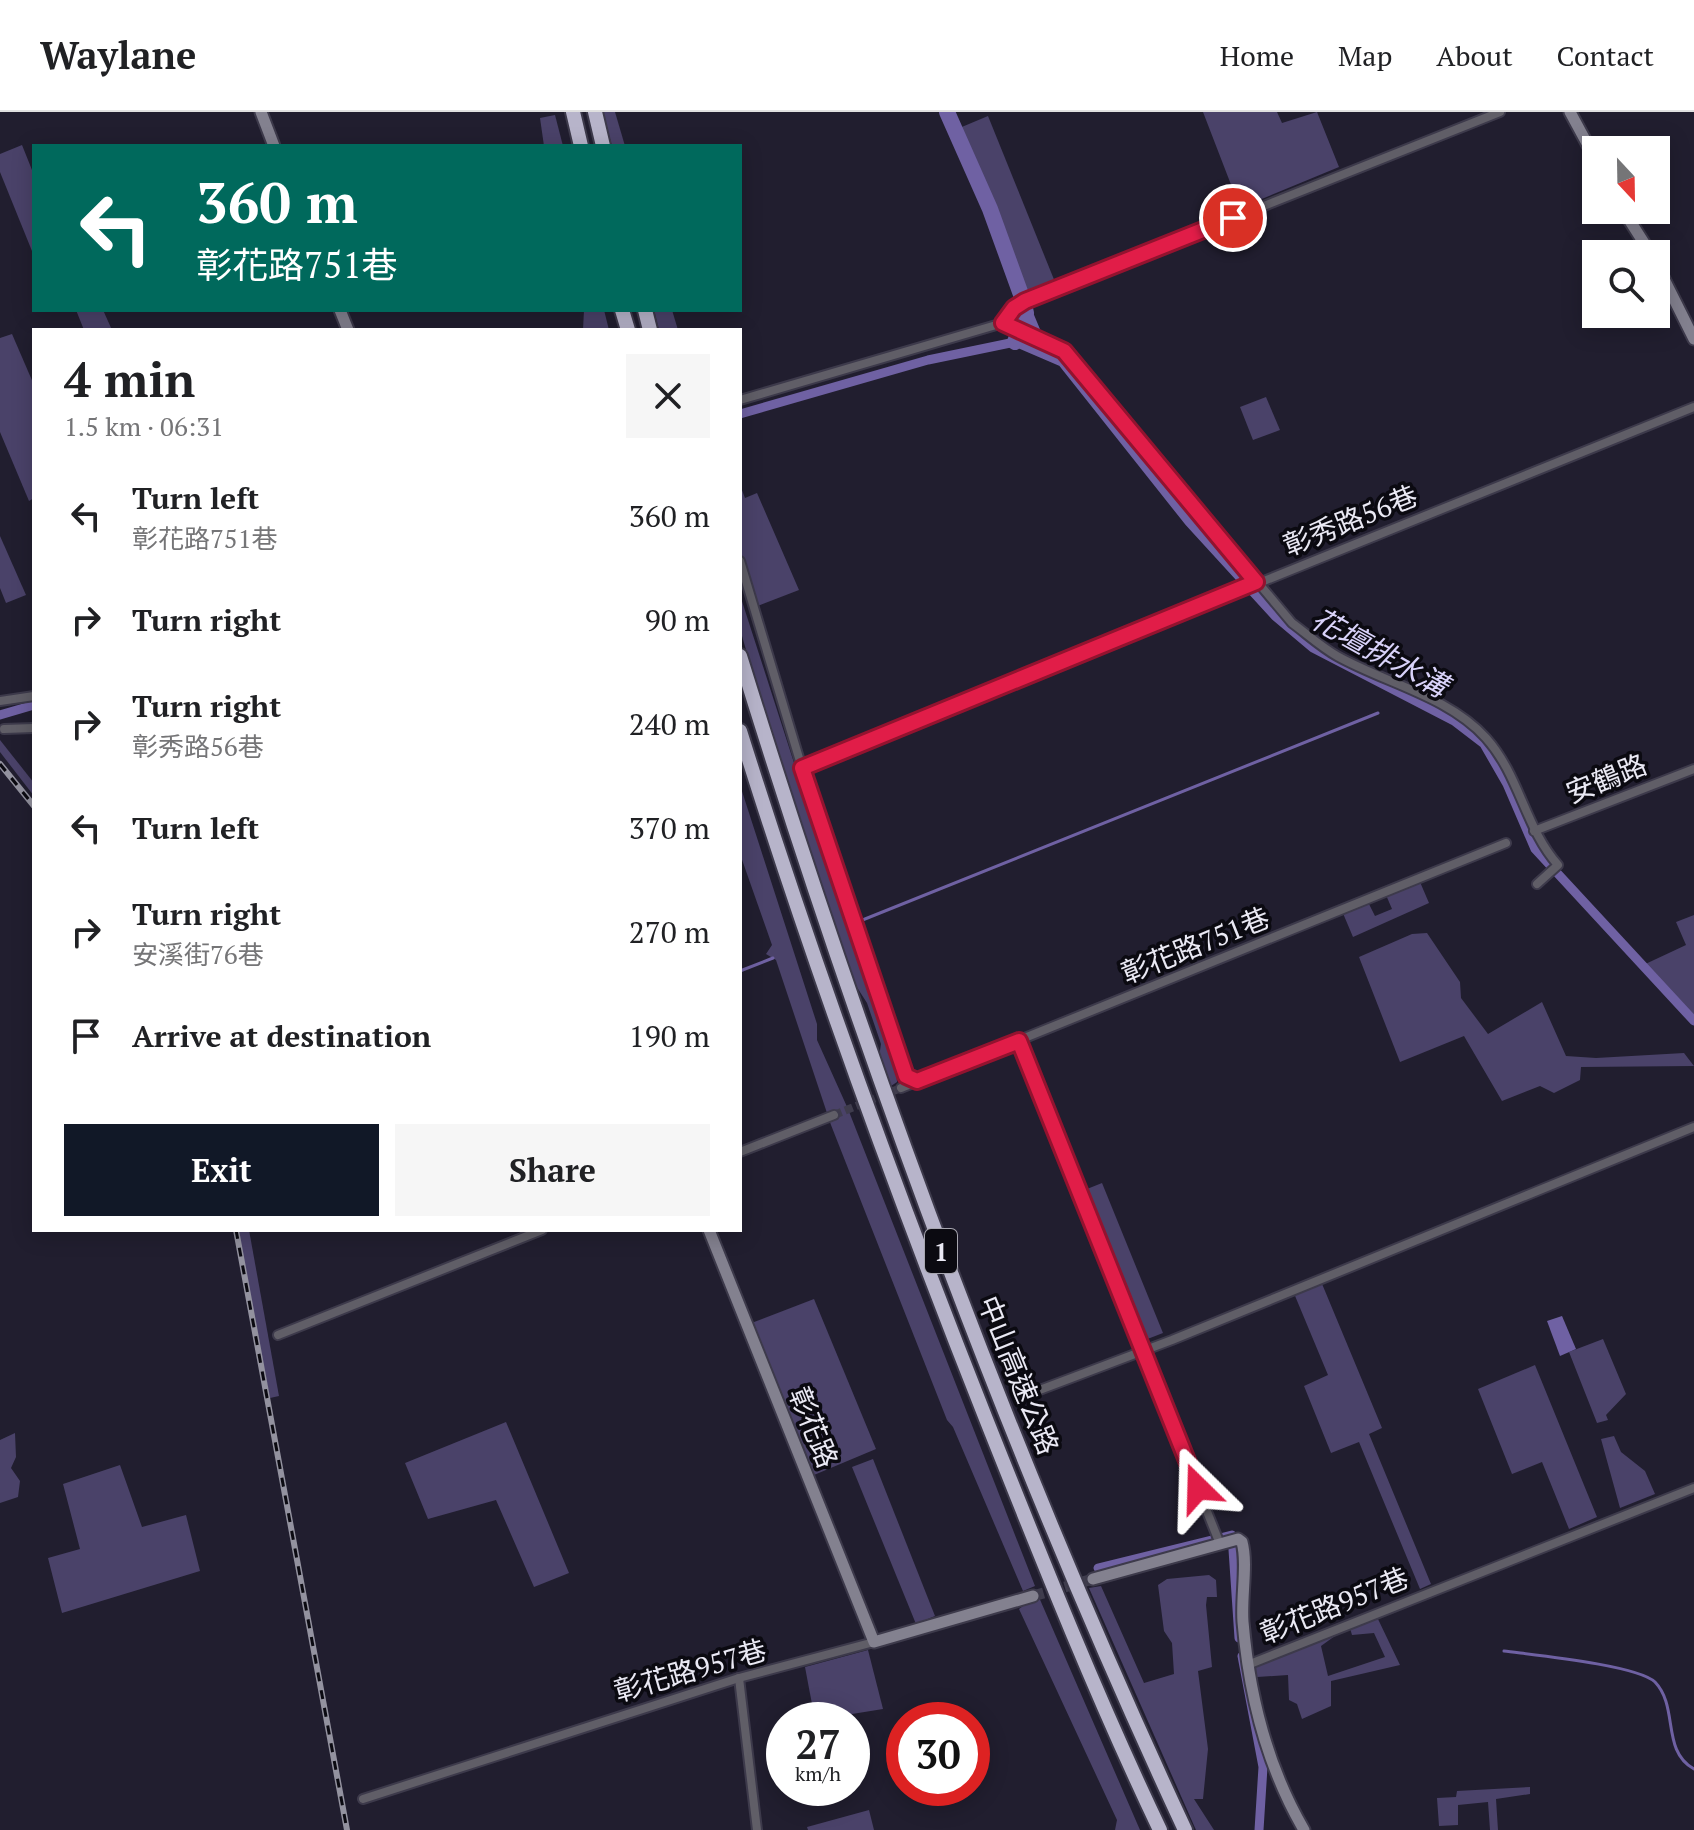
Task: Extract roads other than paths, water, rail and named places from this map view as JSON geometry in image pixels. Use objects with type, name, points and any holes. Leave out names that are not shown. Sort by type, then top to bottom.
[{"type":"highway","points":[[573,112],[581,144]]},
{"type":"highway","points":[[595,112],[603,144]]},
{"type":"highway","name":"中山高速公路","points":[[742,662],[812,883],[945,1262],[1066,1563],[1185,1830]]},
{"type":"highway","name":"中山高速公路","points":[[742,737],[824,990],[905,1215],[1069,1625],[1160,1830]]},
{"type":"street","points":[[261,112],[273,144]]},
{"type":"street","points":[[742,399],[1003,323],[1014,308],[1025,301],[1500,112]]},
{"type":"street","points":[[1570,112],[1583,136]]},
{"type":"street","points":[[1670,291],[1694,339]]},
{"type":"street","points":[[1003,323],[1064,351],[1292,623],[1335,655],[1445,706],[1485,736],[1517,785],[1534,831],[1558,865],[1537,884]]},
{"type":"street","name":"彰秀路56巷","points":[[802,768],[1694,407]]},
{"type":"street","points":[[742,568],[802,768],[906,1076],[917,1081]]},
{"type":"street","points":[[0,701],[32,696]]},
{"type":"street","points":[[4,729],[32,728]]},
{"type":"street","name":"安鶴路","points":[[1534,831],[1694,769]]},
{"type":"street","name":"彰花路751巷","points":[[901,1088],[1506,843]]},
{"type":"street","points":[[1019,1041],[1220,1544],[1093,1579]]},
{"type":"street","points":[[742,1151],[834,1115]]},
{"type":"street","points":[[1029,1394],[1694,1127]]},
{"type":"street","points":[[278,1335],[537,1232]]},
{"type":"street","name":"彰花路","points":[[710,1232],[874,1642]]},
{"type":"street","name":"彰花路957巷","points":[[1220,1544],[1238,1539],[1244,1549],[1241,1589],[1250,1664],[1694,1488]]},
{"type":"street","name":"彰花路957巷","points":[[363,1799],[739,1678],[1033,1596]]},
{"type":"street","points":[[1250,1664],[1272,1769],[1304,1830]]},
{"type":"street","points":[[739,1678],[757,1830]]},
{"type":"waterway","points":[[947,112],[990,209],[1023,300],[1026,313],[1015,342]]},
{"type":"waterway","name":"花壇排水溝","points":[[742,413],[928,360],[1015,342],[1062,362],[1189,522],[1275,616],[1313,648],[1454,721],[1484,744],[1507,784],[1535,849],[1694,1021]]},
{"type":"waterway","name":"花壇排水溝","points":[[0,715],[32,706]]},
{"type":"waterway","points":[[855,923],[1378,713]]},
{"type":"waterway","points":[[742,970],[773,958]]},
{"type":"waterway","points":[[1098,1568],[1232,1535],[1239,1638]]},
{"type":"waterway","points":[[1504,1651],[1607,1666],[1645,1676],[1655,1682],[1667,1704],[1677,1751],[1694,1769]]},
{"type":"waterway","points":[[1242,1656],[1263,1767],[1259,1830]]},
{"type":"tunnel","points":[[834,1115],[901,1088]]},
{"type":"tunnel","points":[[1033,1596],[1093,1579]]},
{"type":"railway","points":[[0,764],[32,804]]},
{"type":"railway","points":[[236,1232],[347,1830]]}]
